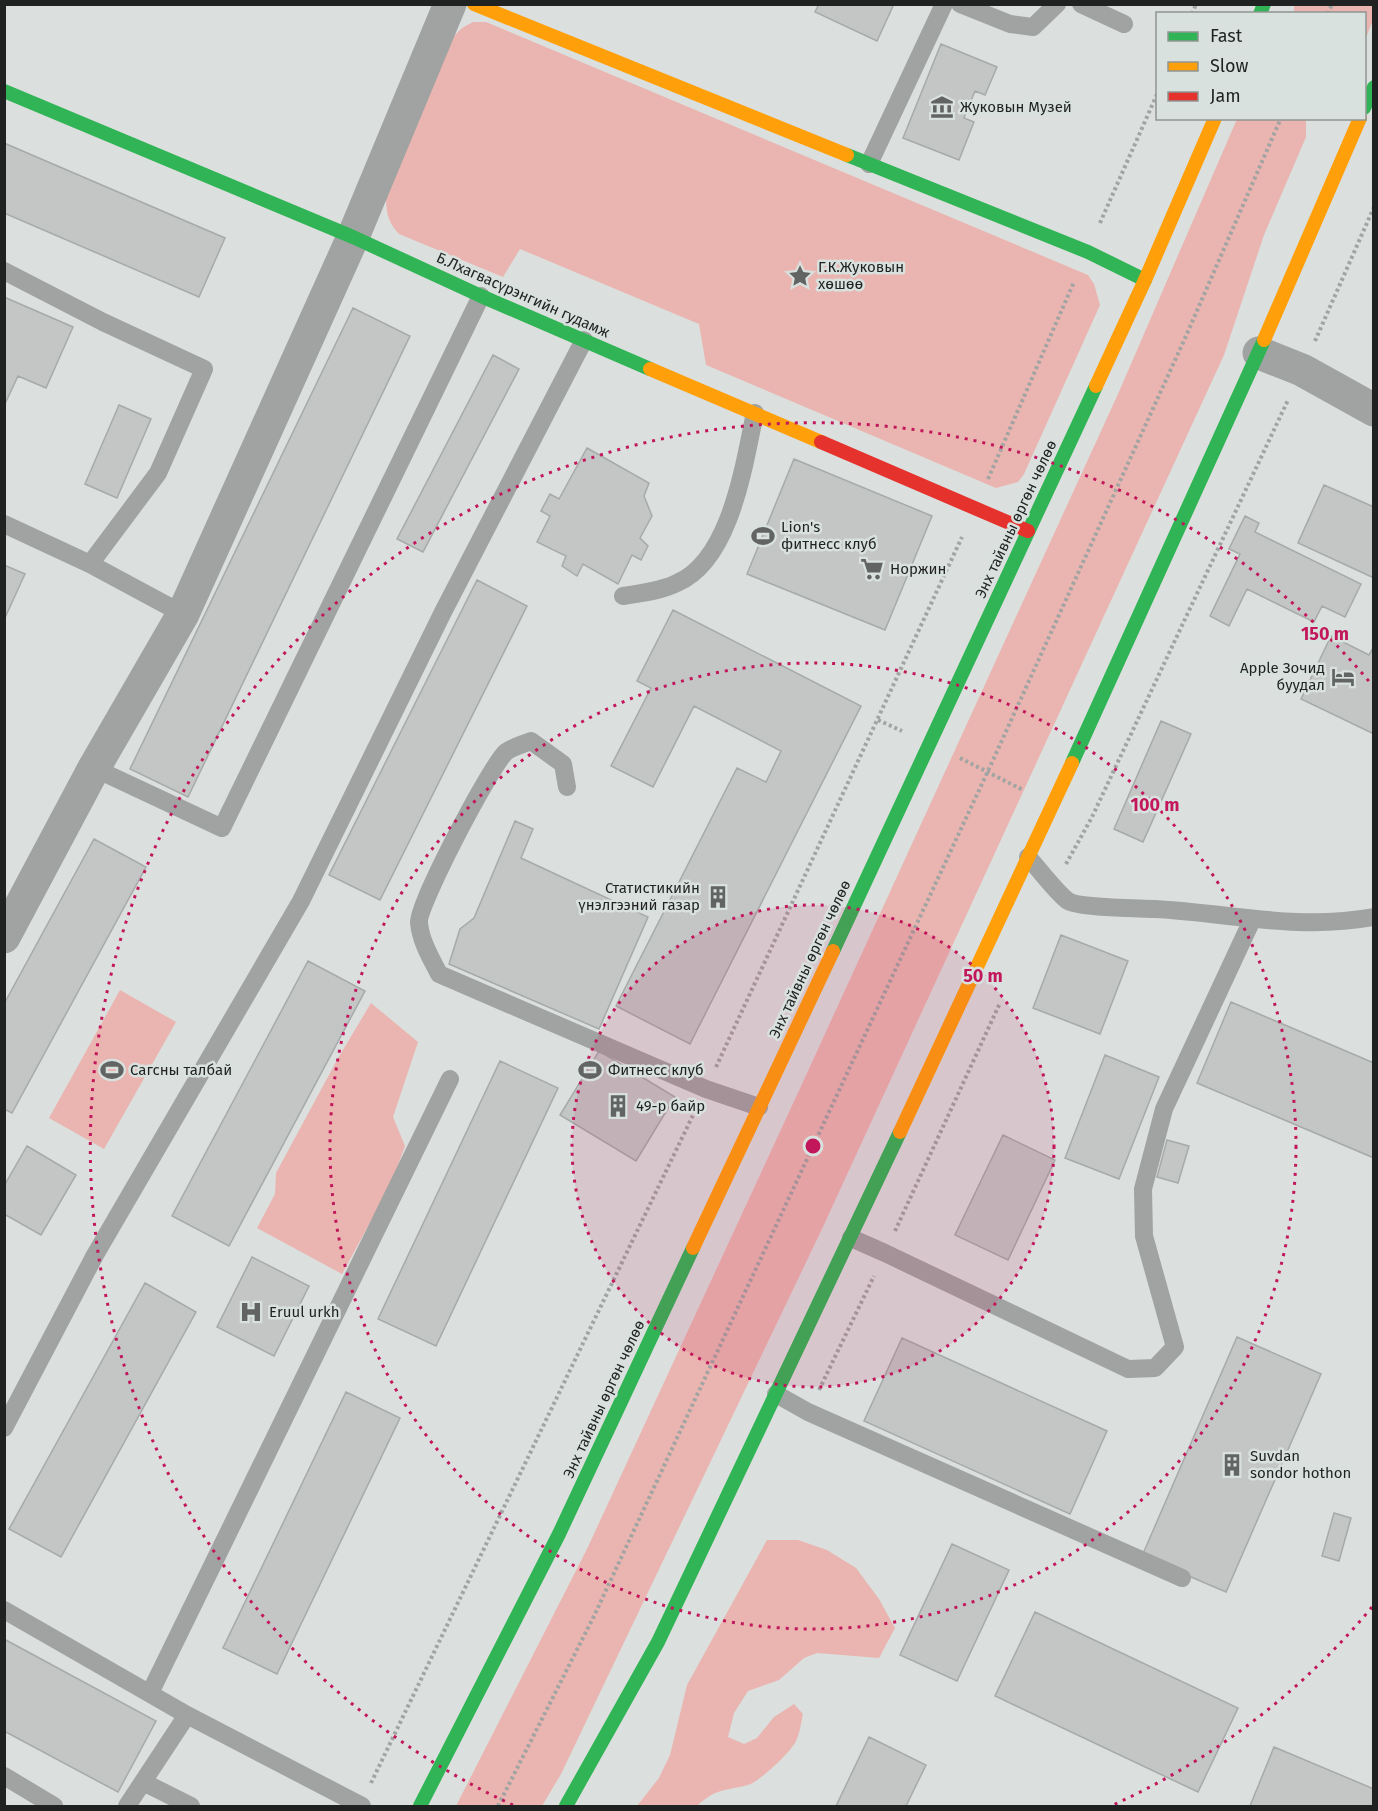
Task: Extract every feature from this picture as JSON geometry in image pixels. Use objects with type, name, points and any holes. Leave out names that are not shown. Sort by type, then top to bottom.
[{"type":"main road","points":[[474,4],[1088,252],[1145,280]]},
{"type":"main road","points":[[1366,103],[1374,87]]},
{"type":"main road","name":"Б.Лхагвасүрэнгийн гудамж","points":[[4,91],[353,237],[482,296],[1028,531]]},
{"type":"main road","name":"Энх тайвны өргөн чөлөө","points":[[420,1806],[559,1534],[1145,280],[1214,120]]},
{"type":"main road","points":[[567,1806],[658,1642],[851,1238],[1113,675],[1259,353],[1359,120]]},
{"type":"street","points":[[4,937],[94,768],[183,614],[353,237],[450,4]]},
{"type":"street","points":[[1259,353],[1302,370],[1374,410]]},
{"type":"lane","points":[[869,164],[944,4]]},
{"type":"lane","points":[[960,4],[1011,24],[1033,27],[1057,4]]},
{"type":"lane","points":[[1081,4],[1124,24]]},
{"type":"lane","points":[[4,271],[204,369],[158,473],[90,564]]},
{"type":"lane","points":[[94,768],[222,828],[482,296]]},
{"type":"lane","points":[[4,1428],[95,1256],[301,900],[443,612],[584,340]]},
{"type":"lane","points":[[623,596],[678,583],[699,567],[716,545],[728,522],[740,483],[755,413]]},
{"type":"lane","points":[[4,524],[90,564],[183,614]]},
{"type":"lane","points":[[567,787],[563,764],[531,741],[506,752],[486,782],[440,867],[418,921],[424,944],[439,974],[706,1089],[759,1107]]},
{"type":"lane","points":[[1028,857],[1070,902],[1293,923],[1343,923],[1374,917]]},
{"type":"lane","points":[[851,1238],[1128,1369],[1155,1368],[1175,1347],[1144,1236],[1143,1189],[1164,1109],[1252,920]]},
{"type":"lane","points":[[150,1693],[450,1079]]},
{"type":"lane","points":[[776,1394],[808,1413],[1182,1578]]},
{"type":"lane","points":[[4,1610],[187,1714],[361,1806]]},
{"type":"lane","points":[[127,1806],[187,1714]]},
{"type":"lane","points":[[4,1776],[54,1806]]},
{"type":"lane","points":[[143,1782],[190,1806]]},
{"type":"path","points":[[361,1806],[706,1089],[878,720],[975,508],[1156,97]]},
{"type":"path","points":[[498,1806],[594,1616],[988,771],[1186,336],[1280,120]]},
{"type":"path","points":[[878,720],[988,771],[1052,804],[1092,817]]},
{"type":"shaded area","points":[[1294,5],[1373,5],[1373,20],[1366,38],[1366,12],[1294,12]]},
{"type":"shaded area","points":[[473,22],[486,22],[1088,275],[1094,284],[1100,305],[1024,474],[1018,482],[996,488],[706,365],[699,324],[520,249],[503,277],[399,234],[388,215],[386,193],[451,39],[462,28]]},
{"type":"shaded area","points":[[1237,120],[1306,120],[1306,137],[1264,235],[1224,355],[822,1229],[561,1774],[542,1806],[456,1806],[587,1549],[1118,394]]},
{"type":"shaded area","name":"Сагсны талбай","points":[[120,990],[176,1022],[104,1149],[49,1118]]},
{"type":"shaded area","points":[[371,1003],[418,1042],[393,1117],[405,1146],[391,1184],[342,1274],[257,1228],[275,1194],[276,1173],[337,1060]]},
{"type":"shaded area","points":[[767,1540],[798,1540],[827,1550],[856,1568],[879,1599],[895,1628],[879,1658],[817,1653],[804,1658],[779,1680],[748,1691],[734,1713],[728,1737],[744,1744],[757,1738],[774,1717],[794,1704],[803,1714],[793,1746],[760,1778],[748,1785],[715,1793],[697,1806],[637,1806],[659,1778],[670,1755],[687,1685]]},
{"type":"building","points":[[819,4],[894,4],[877,41],[815,12]]},
{"type":"building","name":"Жуковын Музей","points":[[941,44],[997,67],[985,95],[975,91],[964,118],[974,122],[959,160],[903,138]]},
{"type":"building","points":[[4,143],[225,238],[199,297],[4,213]]},
{"type":"building","points":[[4,297],[73,327],[46,388],[18,376],[4,406]]},
{"type":"building","points":[[353,308],[410,336],[188,797],[130,769]]},
{"type":"building","points":[[493,355],[519,369],[423,552],[397,539]]},
{"type":"building","points":[[119,405],[151,419],[117,498],[85,484]]},
{"type":"building","points":[[587,448],[649,483],[644,496],[652,516],[640,538],[648,546],[641,560],[632,555],[618,584],[583,564],[577,576],[562,566],[566,556],[537,542],[550,516],[541,511],[550,494],[559,499]]},
{"type":"building","points":[[794,459],[932,516],[885,630],[747,574]]},
{"type":"building","points":[[1324,485],[1374,507],[1374,578],[1298,543]]},
{"type":"building","points":[[1245,516],[1259,523],[1255,532],[1361,584],[1345,617],[1322,606],[1314,622],[1247,589],[1229,626],[1210,616],[1240,554],[1229,549]]},
{"type":"building","points":[[4,565],[25,574],[4,620]]},
{"type":"building","points":[[477,580],[527,606],[380,900],[329,875]]},
{"type":"building","name":"Статистикийн үнэлгээний газар","points":[[673,610],[861,706],[690,1044],[616,1006],[737,768],[766,782],[781,751],[694,706],[653,787],[611,766],[651,688],[637,681]]},
{"type":"building","name":"Apple Зочид буудал","points":[[1331,636],[1369,655],[1374,646],[1374,734],[1301,699]]},
{"type":"building","points":[[1161,721],[1191,734],[1143,842],[1114,829]]},
{"type":"building","points":[[515,821],[533,829],[521,858],[648,917],[599,1029],[449,964],[460,929],[474,918]]},
{"type":"building","points":[[94,839],[146,867],[12,1113],[4,1109],[4,1004]]},
{"type":"building","points":[[1061,935],[1128,961],[1100,1034],[1033,1008]]},
{"type":"building","points":[[308,961],[365,991],[229,1246],[172,1216]]},
{"type":"building","points":[[1231,1002],[1374,1063],[1374,1158],[1197,1083]]},
{"type":"building","name":"49-р байр","points":[[599,1051],[675,1097],[636,1161],[560,1115]]},
{"type":"building","points":[[1105,1055],[1159,1077],[1119,1179],[1065,1158]]},
{"type":"building","points":[[500,1061],[558,1088],[436,1346],[378,1319]]},
{"type":"building","points":[[1003,1135],[1055,1160],[1008,1260],[955,1235]]},
{"type":"building","points":[[1167,1140],[1189,1146],[1178,1183],[1157,1177]]},
{"type":"building","points":[[27,1146],[76,1175],[41,1235],[4,1214],[4,1186]]},
{"type":"building","points":[[252,1257],[309,1286],[274,1356],[217,1327]]},
{"type":"building","points":[[145,1283],[196,1312],[61,1557],[9,1529]]},
{"type":"building","name":"Suvdan sondor hothon","points":[[1237,1337],[1321,1374],[1226,1592],[1142,1556]]},
{"type":"building","points":[[902,1338],[1107,1431],[1070,1514],[864,1421]]},
{"type":"building","points":[[346,1392],[400,1418],[277,1674],[223,1648]]},
{"type":"building","points":[[1334,1513],[1351,1518],[1339,1561],[1322,1556]]},
{"type":"building","points":[[952,1544],[1009,1570],[957,1681],[900,1655]]},
{"type":"building","points":[[1035,1612],[1238,1708],[1198,1792],[995,1696]]},
{"type":"building","points":[[4,1639],[156,1721],[118,1792],[4,1731]]},
{"type":"building","points":[[869,1737],[926,1765],[906,1806],[836,1806]]},
{"type":"building","points":[[1274,1747],[1374,1789],[1374,1806],[1250,1806]]},
{"type":"traffic: fast","points":[[1261,12],[1264,4]]},
{"type":"traffic: fast","points":[[1366,104],[1374,87]]},
{"type":"traffic: fast","points":[[4,91],[353,237],[481,296],[650,369]]},
{"type":"traffic: fast","points":[[847,155],[1088,252],[1145,280]]},
{"type":"traffic: fast","points":[[1072,763],[1264,340]]},
{"type":"traffic: fast","points":[[833,951],[1096,386]]},
{"type":"traffic: fast","points":[[566,1806],[658,1642],[900,1132]]},
{"type":"traffic: fast","points":[[420,1806],[559,1534],[693,1248]]},
{"type":"traffic: slow","points":[[474,4],[847,155]]},
{"type":"traffic: slow","points":[[1096,386],[1214,120]]},
{"type":"traffic: slow","points":[[1264,340],[1359,120]]},
{"type":"traffic: slow","points":[[650,369],[821,442]]},
{"type":"traffic: slow","points":[[900,1132],[1072,763]]},
{"type":"traffic: slow","points":[[693,1248],[833,951]]},
{"type":"traffic: jam","points":[[821,442],[1028,531]]},
{"type":"place","name":"Жуковын Музей","points":[[942,107]]},
{"type":"place","name":"Г.К.Жуковын хөшөө","points":[[800,276]]},
{"type":"place","name":"Lion's фитнесс клуб","points":[[763,536]]},
{"type":"place","name":"Норжин","points":[[872,569]]},
{"type":"place","name":"Apple Зочид буудал","points":[[1343,677]]},
{"type":"place","name":"Статистикийн үнэлгээний газар","points":[[718,897]]},
{"type":"place","name":"Сагсны талбай","points":[[112,1070]]},
{"type":"place","name":"Фитнесс клуб","points":[[590,1070]]},
{"type":"place","name":"49-р байр","points":[[618,1106]]},
{"type":"place","name":"Eruul urkh","points":[[251,1312]]},
{"type":"place","name":"Suvdan sondor hothon","points":[[1232,1465]]}]
